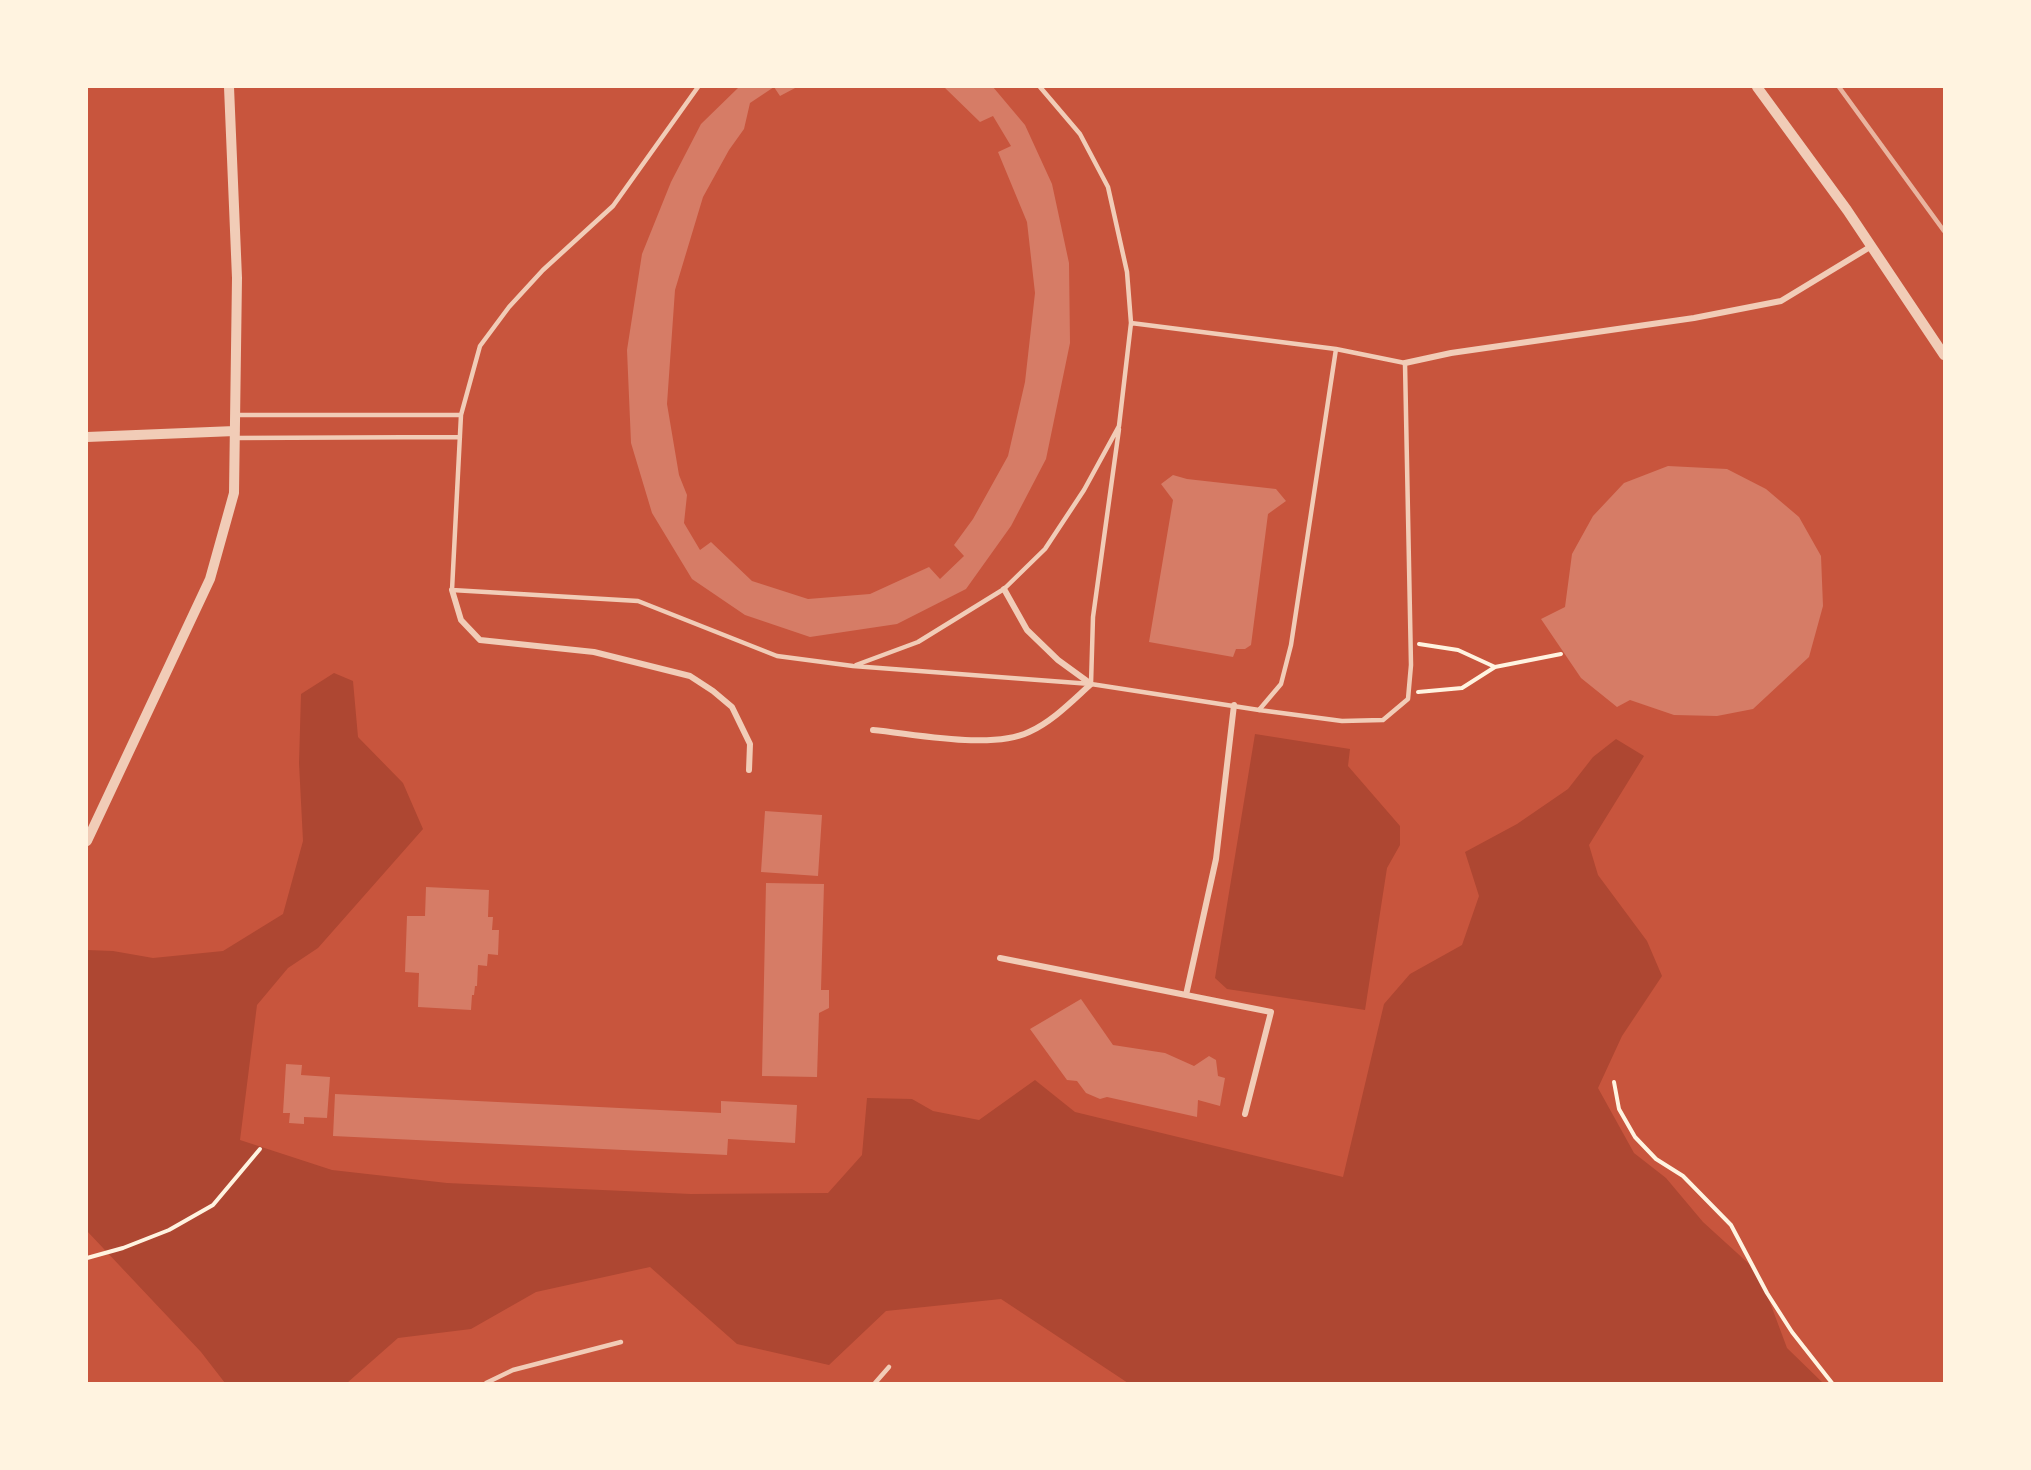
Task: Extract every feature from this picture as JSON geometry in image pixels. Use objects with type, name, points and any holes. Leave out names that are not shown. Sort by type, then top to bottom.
[{"type":"street","points":[[87,841],[210,579],[234,493],[237,278],[229,87]]},
{"type":"street","points":[[1757,87],[1847,210],[1944,355]]},
{"type":"street","points":[[1405,363],[1451,353],[1762,306],[1781,301],[1870,247]]},
{"type":"street","points":[[87,437],[235,435]]},
{"type":"street","points":[[873,730],[976,740],[1012,739],[1050,720],[1091,684],[1058,660],[1027,630],[1004,589]]},
{"type":"street","points":[[452,590],[461,620],[480,640],[594,652],[690,676],[732,707],[750,744],[749,770]]},
{"type":"street","points":[[1186,995],[1216,859],[1234,705]]},
{"type":"street","points":[[1000,958],[1271,1012],[1245,1114]]},
{"type":"lane","points":[[698,87],[613,206],[543,270],[509,307],[480,345],[461,415],[452,590],[638,602],[777,656],[852,666],[1091,684],[1342,721],[1383,720],[1407,699],[1411,665],[1405,363],[1336,349],[1131,323]]},
{"type":"lane","points":[[1040,87],[1080,134],[1108,187],[1127,272],[1131,323],[1093,617],[1091,684]]},
{"type":"lane","points":[[1259,710],[1281,684],[1291,645],[1336,349]]},
{"type":"lane","points":[[235,415],[461,415]]},
{"type":"lane","points":[[852,666],[918,642],[1004,589],[1045,549],[1084,490],[1119,426]]},
{"type":"lane","points":[[235,435],[460,437]]},
{"type":"lane","points":[[486,1383],[513,1370],[621,1342]]},
{"type":"lane","points":[[875,1383],[889,1367]]},
{"type":"path","points":[[1410,642],[1458,650],[1495,667]]},
{"type":"path","points":[[1408,693],[1462,688],[1495,667],[1561,654]]},
{"type":"path","points":[[1614,1082],[1619,1109],[1635,1137],[1656,1159],[1683,1176],[1731,1225],[1767,1293],[1786,1323],[1833,1383]]},
{"type":"path","points":[[87,1258],[123,1248],[169,1230],[213,1205],[260,1149]]},
{"type":"shaded area","points":[[334,673],[353,681],[358,737],[403,783],[423,829],[318,948],[288,968],[257,1005],[240,1140],[332,1170],[447,1183],[691,1194],[828,1193],[862,1155],[867,1098],[912,1099],[933,1111],[979,1120],[1035,1080],[1075,1112],[1343,1177],[1384,1004],[1410,974],[1462,945],[1479,896],[1465,852],[1517,824],[1568,789],[1593,757],[1616,739],[1644,756],[1589,845],[1598,875],[1647,941],[1662,976],[1622,1036],[1598,1088],[1634,1153],[1666,1178],[1703,1222],[1759,1273],[1787,1348],[1823,1383],[1128,1383],[1001,1299],[886,1311],[829,1365],[737,1344],[650,1267],[536,1292],[471,1329],[398,1338],[347,1383],[225,1383],[201,1352],[87,1231],[87,950],[113,951],[153,958],[223,951],[283,914],[303,841],[299,763],[301,694]]},
{"type":"shaded area","points":[[1255,734],[1350,749],[1348,766],[1400,826],[1400,845],[1387,868],[1365,1010],[1227,989],[1215,978]]},
{"type":"building","points":[[739,87],[774,87],[750,103],[744,129],[729,150],[703,197],[675,290],[667,404],[679,475],[687,495],[684,523],[700,550],[711,542],[752,581],[808,599],[870,594],[929,567],[940,579],[964,556],[954,545],[973,519],[1008,456],[1025,382],[1035,293],[1027,222],[998,152],[1011,146],[993,116],[980,122],[944,87],[993,87],[1025,125],[1052,184],[1069,263],[1070,343],[1046,459],[1011,526],[966,589],[897,624],[810,637],[745,615],[692,579],[652,513],[631,443],[627,350],[642,254],[671,182],[701,124]]},
{"type":"building","points":[[774,87],[797,87],[780,96]]},
{"type":"building","points":[[1668,466],[1727,469],[1766,489],[1799,517],[1821,556],[1823,606],[1809,657],[1753,709],[1717,716],[1674,715],[1630,700],[1617,707],[1581,678],[1541,619],[1565,607],[1572,554],[1593,516],[1624,483]]},
{"type":"building","points":[[1173,475],[1187,479],[1276,489],[1286,501],[1268,514],[1251,645],[1245,649],[1236,649],[1233,657],[1149,642],[1173,500],[1161,484]]},
{"type":"building","points":[[765,811],[822,815],[818,876],[761,872]]},
{"type":"building","points":[[766,883],[824,884],[821,990],[829,990],[829,1008],[819,1013],[817,1077],[762,1076]]},
{"type":"building","points":[[426,887],[489,890],[488,917],[493,917],[492,930],[499,930],[498,955],[488,954],[487,966],[478,965],[477,986],[472,995],[471,1010],[418,1007],[419,973],[405,972],[407,916],[425,916]]},
{"type":"building","points":[[1081,999],[1113,1045],[1165,1053],[1194,1066],[1209,1056],[1216,1060],[1218,1076],[1225,1078],[1220,1106],[1198,1100],[1197,1117],[1107,1097],[1100,1099],[1086,1093],[1077,1081],[1067,1080],[1030,1029]]},
{"type":"building","points":[[286,1064],[302,1065],[301,1075],[330,1077],[327,1118],[304,1117],[304,1124],[289,1123],[290,1113],[283,1113]]},
{"type":"building","points":[[335,1094],[721,1113],[721,1101],[797,1105],[795,1143],[728,1139],[727,1155],[333,1136]]},
{"type":"railway","points":[[1839,87],[1944,231]]}]
